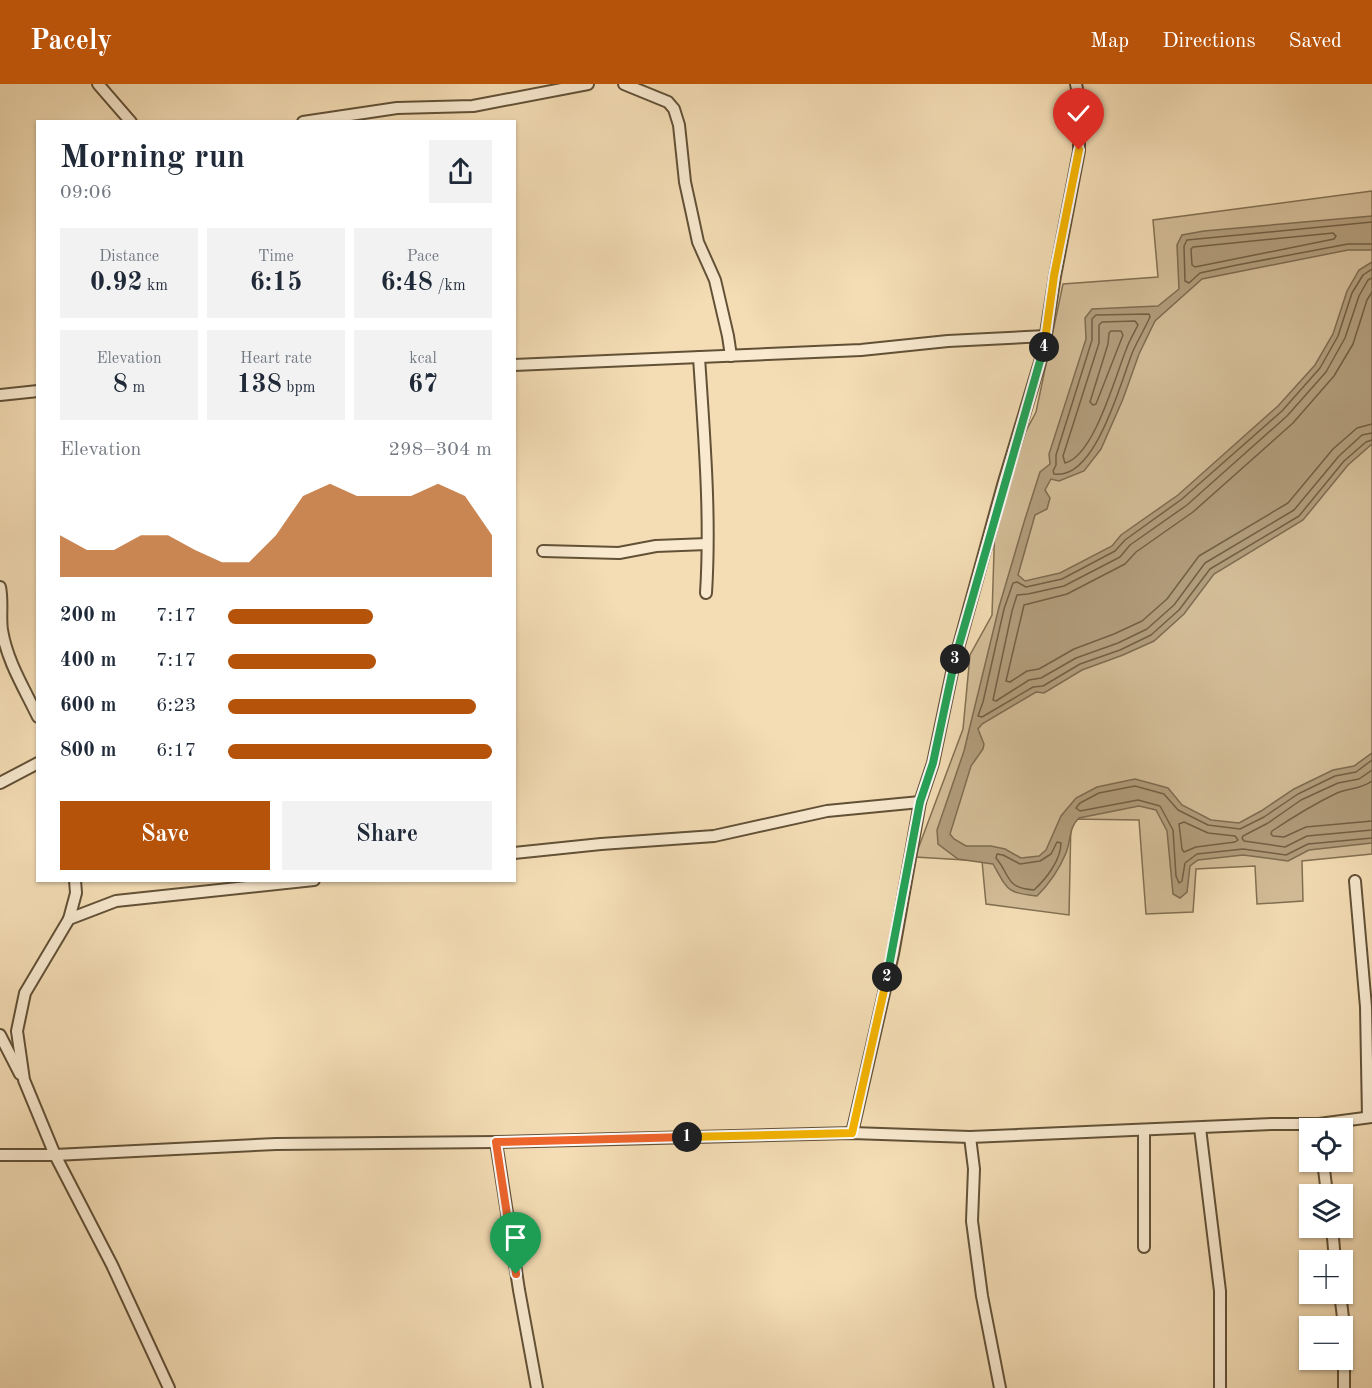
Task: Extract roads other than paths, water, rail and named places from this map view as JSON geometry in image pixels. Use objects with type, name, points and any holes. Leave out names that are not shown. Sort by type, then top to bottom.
[{"type":"street","points":[[99,84],[129,120]]},
{"type":"street","points":[[316,120],[397,108],[473,106],[588,84]]},
{"type":"street","points":[[624,84],[668,102],[674,109],[679,125],[685,182],[698,242],[715,280],[731,356]]},
{"type":"street","points":[[852,1133],[893,954],[920,802],[933,763],[954,663],[1043,352],[1054,276],[1079,150],[1079,99],[1076,84]]},
{"type":"street","points":[[516,365],[861,350],[948,341],[1046,336]]},
{"type":"street","points":[[699,357],[707,485],[706,593]]},
{"type":"street","points":[[0,395],[36,391]]},
{"type":"street","points":[[543,551],[619,553],[656,546],[707,544]]},
{"type":"street","points":[[1,592],[1,628],[8,656],[36,713]]},
{"type":"street","points":[[0,783],[36,764]]},
{"type":"street","points":[[516,853],[714,836],[827,812],[920,802]]},
{"type":"street","points":[[1353,1120],[1370,1117],[1366,1007],[1355,881]]},
{"type":"street","points":[[24,1080],[17,1031],[25,993],[69,919],[76,893],[75,882]]},
{"type":"street","points":[[69,919],[116,901],[295,882]]},
{"type":"street","points":[[0,1035],[24,1080],[55,1155],[112,1265],[169,1388]]},
{"type":"street","points":[[0,1155],[55,1155],[276,1144],[496,1142],[852,1133],[970,1137],[1299,1126]]},
{"type":"street","points":[[1200,1128],[1220,1291],[1220,1388]]},
{"type":"street","points":[[1144,1130],[1144,1247]]},
{"type":"street","points":[[970,1137],[974,1169],[972,1221],[982,1296],[1000,1388]]},
{"type":"street","points":[[496,1142],[517,1282],[537,1388]]},
{"type":"street","points":[[1341,1304],[1344,1326],[1344,1388]]},
{"type":"water","points":[[1372,216],[1372,250],[1348,250],[1202,279],[1155,321],[1139,354],[1123,399],[1101,449],[1084,471],[1059,481],[1051,479],[1045,490],[1050,498],[1047,509],[1035,515],[1018,575],[1025,581],[1060,573],[1112,546],[1121,535],[1178,495],[1278,406],[1315,365],[1333,334],[1347,291],[1359,270],[1372,262],[1372,444],[1348,465],[1303,520],[1214,574],[1184,614],[1154,641],[1082,670],[1044,693],[1036,692],[982,724],[978,729],[984,744],[983,749],[971,766],[950,834],[966,846],[991,846],[1005,849],[1021,858],[1039,856],[1046,850],[1061,816],[1076,798],[1097,787],[1135,779],[1168,788],[1182,805],[1211,820],[1239,823],[1294,789],[1333,770],[1354,766],[1372,753],[1372,843],[1309,850],[1288,861],[1243,855],[1198,860],[1190,866],[1187,892],[1180,898],[1173,894],[1167,831],[1156,810],[1139,806],[1079,818],[1073,825],[1066,853],[1060,865],[1037,896],[1009,889],[993,864],[958,859],[938,844],[937,830],[964,751],[999,607],[1025,519],[1040,472],[1050,464],[1049,454],[1086,339],[1085,318],[1092,309],[1158,306],[1179,289],[1177,245],[1182,235]]}]
